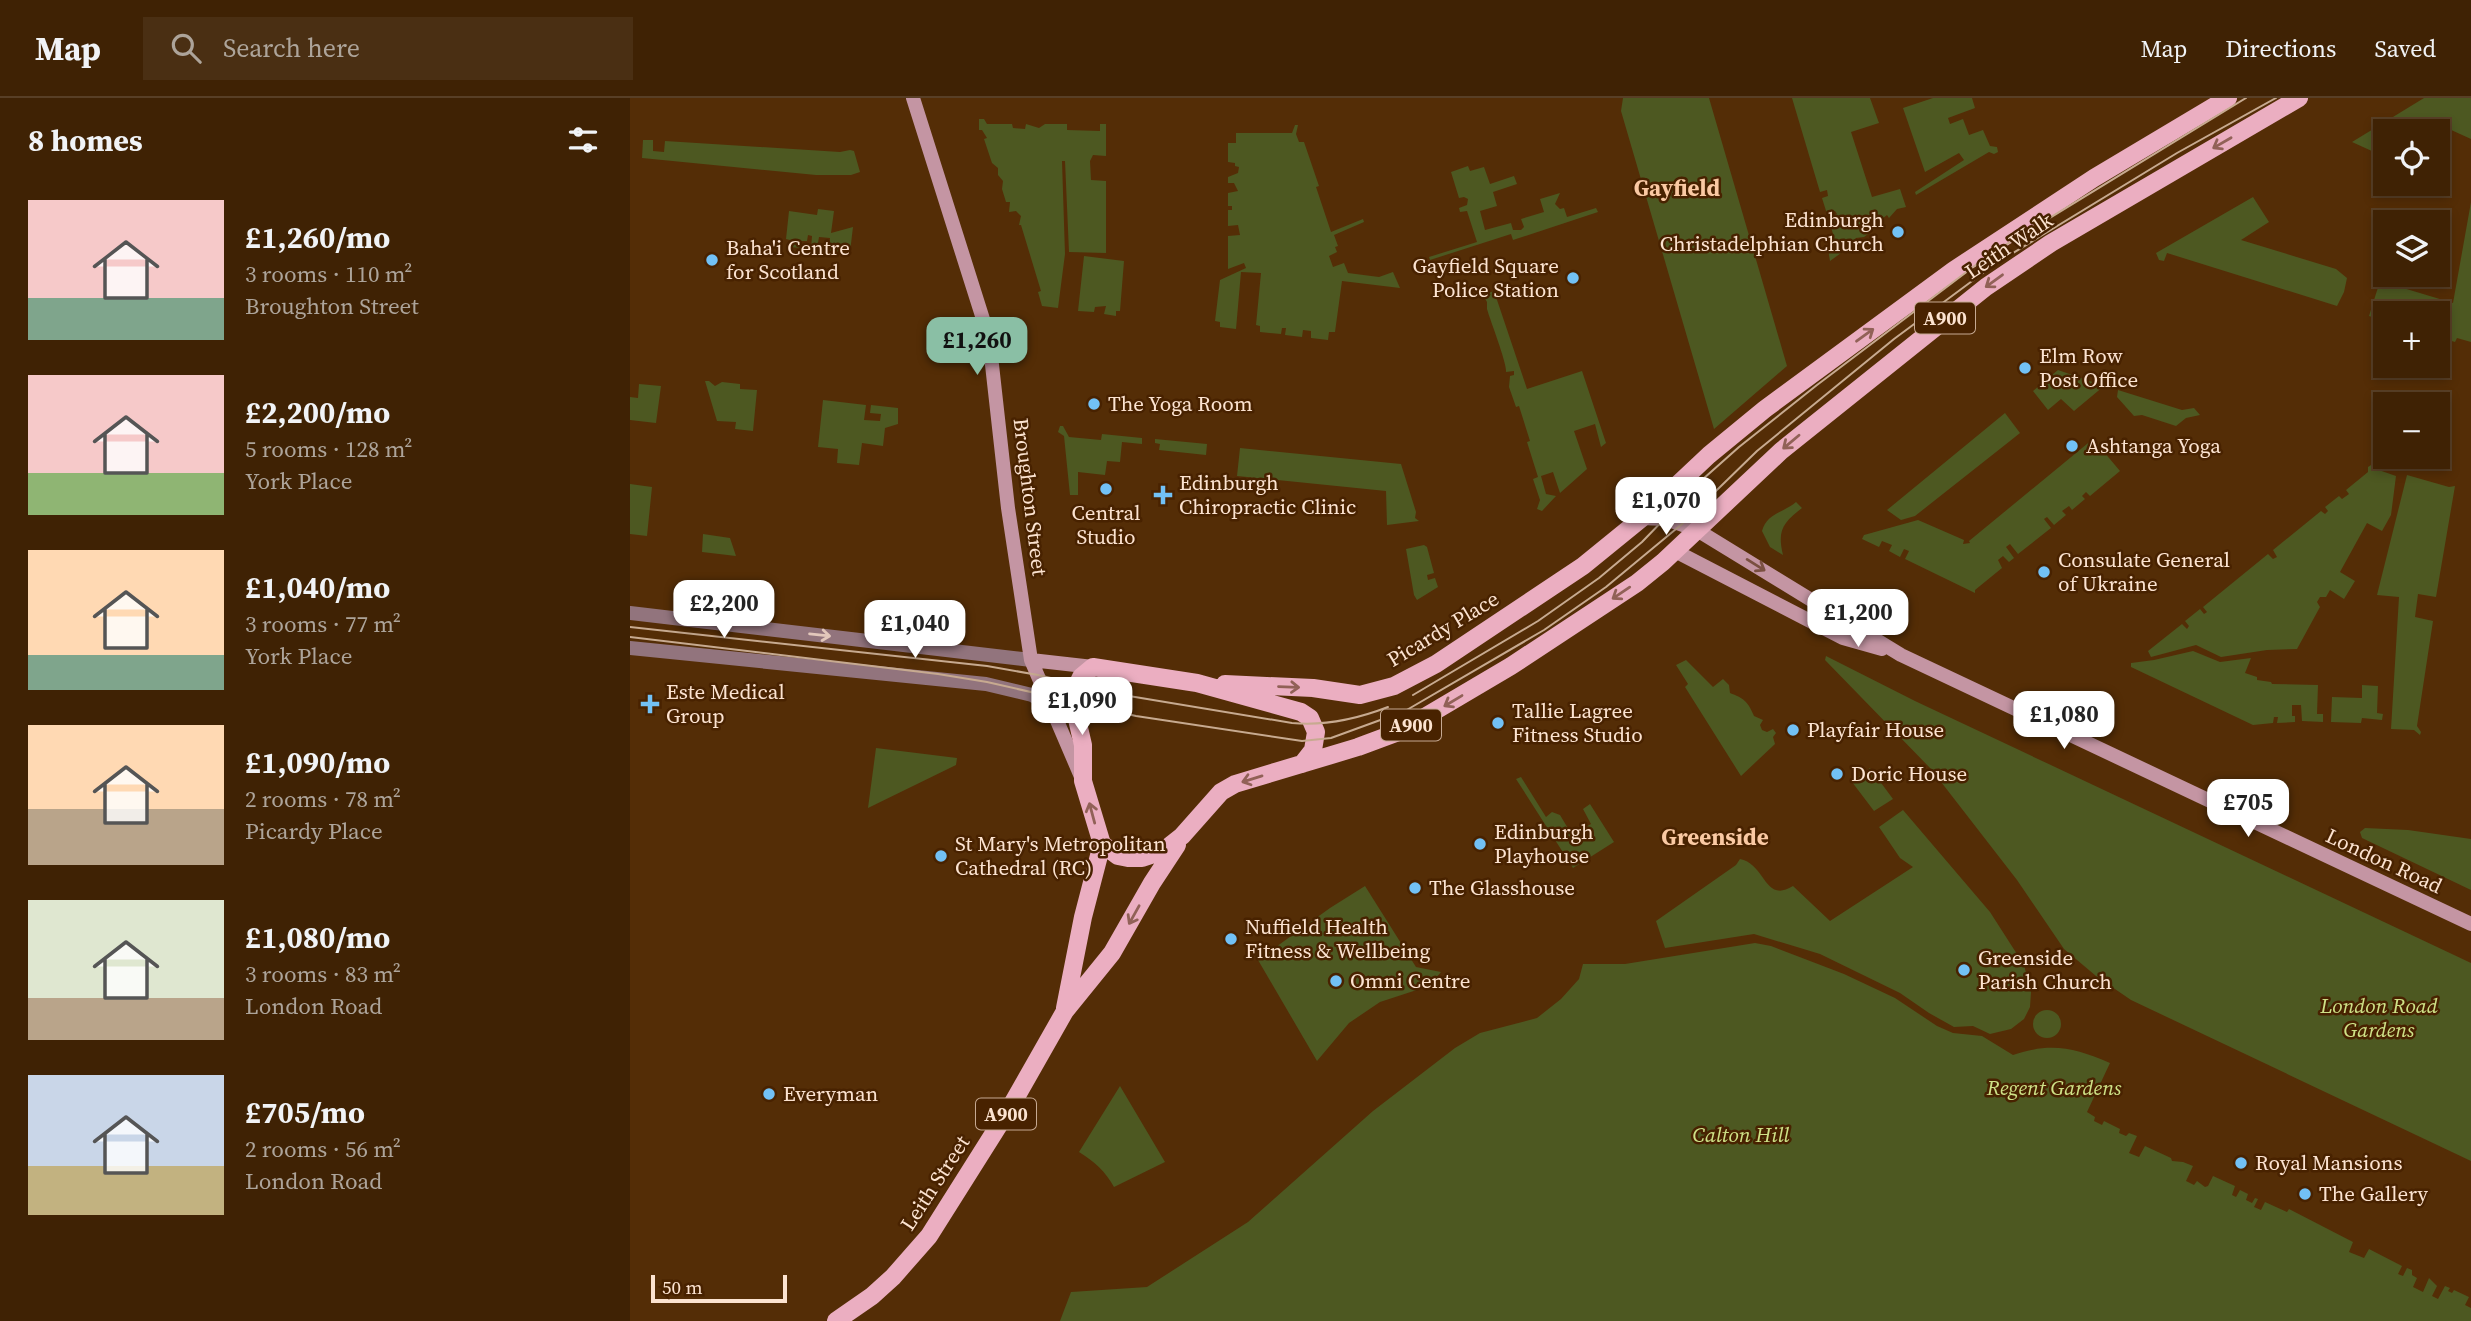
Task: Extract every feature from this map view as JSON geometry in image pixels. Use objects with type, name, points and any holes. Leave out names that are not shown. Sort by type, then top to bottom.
[{"type":"main road","name":"Broughton Street","points":[[914,98],[989,338],[1008,508],[1031,660]]},
{"type":"main road","name":"Leith Walk","points":[[1642,518],[1709,455],[1765,409],[1954,270],[2085,184],[2228,98]]},
{"type":"main road","name":"Leith Walk","points":[[1675,551],[1816,421],[1986,287],[2051,243],[2299,98]]},
{"type":"main road","name":"Picardy Place","points":[[1197,683],[1313,688],[1360,695],[1394,686],[1436,664],[1514,613],[1583,566],[1642,518]]},
{"type":"main road","name":"London Road","points":[[1642,518],[1665,519],[1697,530],[1901,655],[2471,924]]},
{"type":"main road","name":"London Road","points":[[1675,551],[1843,638],[1901,655]]},
{"type":"main road","name":"A900","points":[[1102,844],[1118,856],[1128,859],[1142,858],[1163,851],[1182,836],[1221,792],[1235,784],[1401,731],[1511,666],[1583,619],[1637,583],[1675,551]]},
{"type":"main road","name":"Picardy Place","points":[[1031,660],[1197,683],[1294,709],[1310,718],[1316,732],[1316,741],[1310,755],[1301,764]]},
{"type":"main road","points":[[1031,660],[1083,781],[1102,844]]},
{"type":"main road","points":[[1083,781],[1083,745],[1073,694],[1080,677],[1093,667]]},
{"type":"main road","name":"Leith Street","points":[[836,1321],[872,1296],[893,1277],[929,1236],[1011,1106],[1065,1011],[1112,953],[1182,836]]},
{"type":"main road","name":"Leith Street","points":[[1065,1011],[1082,922],[1102,844]]},
{"type":"street","points":[[630,613],[1031,660]]},
{"type":"street","points":[[630,648],[986,684],[1032,695],[1052,707]]},
{"type":"green space","points":[[1623,98],[1709,98],[1787,366],[1714,429],[1621,111]]},
{"type":"green space","points":[[1792,98],[1870,98],[1879,123],[1851,132],[1872,197],[1900,189],[1906,207],[1897,209],[1889,218],[1887,215],[1882,219],[1884,222],[1864,237],[1856,238],[1852,245],[1830,261],[1828,249],[1833,234],[1828,217],[1837,214],[1835,211],[1827,214],[1822,198],[1828,196],[1827,190],[1820,192]]},
{"type":"green space","points":[[1933,98],[1972,98],[1975,108],[1948,118],[1950,124],[1963,119],[1969,135],[1983,130],[1990,146],[1997,147],[1998,152],[1989,152],[1916,195],[1915,192],[1964,160],[1959,153],[1925,172],[1903,108]]},
{"type":"green space","points":[[2424,98],[2471,98],[2471,139],[2450,129],[2450,119],[2390,119]]},
{"type":"green space","points":[[979,119],[984,119],[987,124],[1012,124],[1013,128],[1025,129],[1026,124],[1039,128],[1045,124],[1067,124],[1067,130],[1100,131],[1100,124],[1106,124],[1106,156],[1093,155],[1090,161],[1091,180],[1106,181],[1106,253],[1069,252],[1065,161],[1062,161],[1065,254],[1058,308],[1042,306],[1038,292],[1041,291],[1019,225],[1021,216],[1016,211],[1009,212],[1010,202],[1006,202],[1002,189],[1003,181],[998,175],[998,168],[992,163],[984,139],[987,138],[982,130],[979,130]]},
{"type":"green space","points":[[1295,125],[1298,125],[1296,134],[1299,142],[1304,142],[1319,186],[1316,187],[1331,232],[1363,219],[1364,222],[1334,235],[1337,252],[1329,256],[1333,267],[1344,263],[1348,273],[1379,277],[1393,272],[1400,288],[1342,281],[1335,332],[1329,332],[1328,340],[1311,338],[1311,331],[1303,330],[1302,337],[1285,335],[1286,328],[1282,328],[1281,334],[1260,332],[1260,326],[1256,325],[1261,273],[1241,272],[1236,329],[1220,327],[1220,322],[1215,321],[1220,280],[1246,268],[1244,263],[1228,269],[1228,236],[1240,235],[1238,225],[1228,226],[1228,210],[1232,210],[1232,206],[1228,206],[1228,193],[1238,191],[1234,183],[1228,183],[1228,177],[1238,173],[1239,167],[1228,162],[1228,143],[1236,143],[1236,133],[1292,133]]},
{"type":"green space","points":[[2373,129],[2373,152],[2352,142]]},
{"type":"green space","points":[[643,140],[653,140],[653,151],[664,152],[665,141],[840,152],[850,150],[854,151],[860,172],[851,175],[816,175],[642,158]]},
{"type":"green space","points":[[1468,166],[1470,171],[1484,167],[1490,184],[1514,176],[1517,184],[1493,192],[1497,206],[1480,211],[1485,230],[1511,223],[1513,230],[1521,230],[1524,227],[1521,219],[1544,212],[1540,199],[1560,193],[1555,204],[1560,209],[1564,208],[1567,217],[1596,208],[1598,212],[1513,240],[1511,234],[1430,260],[1429,257],[1477,242],[1467,211],[1460,212],[1459,208],[1467,205],[1468,199],[1459,198],[1451,172]]},
{"type":"green space","points":[[2253,197],[2269,222],[2241,240],[2336,269],[2347,278],[2337,306],[2167,253],[2164,261],[2159,260],[2156,253]]},
{"type":"green space","points":[[2471,202],[2471,342],[2457,338],[2455,342],[2450,341],[2450,302],[2453,303]]},
{"type":"green space","points":[[818,209],[834,211],[831,233],[853,227],[850,252],[829,251],[830,238],[819,237],[817,249],[811,249],[812,236],[808,235],[807,241],[801,241],[801,248],[789,247],[790,240],[786,239],[789,211],[817,215]]},
{"type":"green space","points":[[1084,256],[1124,261],[1120,311],[1116,311],[1116,316],[1104,314],[1106,306],[1095,307],[1094,312],[1078,311]]},
{"type":"green space","points":[[2378,287],[2400,287],[2446,301],[2374,301]]},
{"type":"green space","points":[[1494,291],[1527,389],[1582,371],[1606,443],[1601,447],[1595,424],[1574,431],[1587,469],[1560,493],[1553,472],[1541,476],[1546,494],[1556,496],[1542,511],[1537,509],[1540,500],[1533,479],[1538,477],[1527,442],[1530,441],[1519,406],[1516,407],[1509,387],[1510,376],[1514,375],[1514,371],[1506,372],[1483,295]]},
{"type":"green space","points":[[2058,370],[2104,386],[2074,411],[2061,399],[2048,410],[2033,391]]},
{"type":"green space","points":[[705,381],[715,386],[722,382],[740,384],[740,389],[757,390],[753,431],[735,429],[736,422],[717,421]]},
{"type":"green space","points":[[639,384],[661,386],[656,423],[630,420],[630,397],[638,398]]},
{"type":"green space","points":[[2118,390],[2182,410],[2194,408],[2200,415],[2186,418],[2176,426],[2142,415],[2134,416],[2117,397]]},
{"type":"green space","points":[[823,400],[866,405],[864,420],[880,421],[881,414],[870,413],[871,405],[898,408],[898,424],[885,428],[883,446],[862,443],[859,465],[837,463],[838,449],[818,447]]},
{"type":"green space","points":[[2005,413],[2020,433],[1915,516],[1901,520],[1887,510]]},
{"type":"green space","points":[[1060,426],[1063,426],[1069,437],[1101,440],[1102,434],[1142,438],[1142,444],[1122,442],[1120,462],[1107,461],[1105,475],[1078,472],[1078,495],[1070,495],[1064,436],[1058,432]]},
{"type":"green space","points":[[1155,439],[1207,444],[1206,455],[1159,450],[1160,444],[1155,443]]},
{"type":"green space","points":[[2093,439],[2120,471],[2090,496],[2086,492],[2082,496],[2085,499],[2072,510],[2069,506],[2062,511],[2066,515],[2054,525],[2047,517],[2044,519],[2051,528],[2018,554],[2010,544],[2006,547],[2014,558],[2009,562],[2003,556],[1998,560],[2002,568],[1975,590],[1975,593],[1905,559],[1909,551],[1904,549],[1900,557],[1889,551],[1892,545],[1882,541],[1879,547],[1862,539],[1864,535],[1918,520],[1964,540],[1963,544],[1970,543],[1969,541]]},
{"type":"green space","points":[[1240,448],[1401,464],[1416,512],[1415,518],[1419,521],[1387,525],[1386,491],[1237,476]]},
{"type":"green space","points":[[2371,465],[2373,469],[2396,476],[2391,515],[2382,531],[2367,523],[2340,572],[2355,581],[2344,599],[2330,590],[2326,597],[2320,597],[2317,602],[2320,607],[2297,649],[2267,650],[2221,657],[2196,645],[2151,657],[2148,651],[2182,624],[2187,629],[2189,626],[2185,621],[2200,609],[2204,614],[2207,612],[2203,607],[2268,554],[2273,559],[2277,557],[2273,550],[2321,511],[2325,514],[2328,511],[2325,507],[2339,496],[2342,499],[2349,494],[2346,490],[2368,472]]},
{"type":"green space","points":[[2407,475],[2449,487],[2455,486],[2436,597],[2418,594],[2415,617],[2433,621],[2417,726],[2420,735],[2414,730],[2391,729],[2399,597],[2377,595]]},
{"type":"green space","points":[[630,484],[652,487],[647,536],[630,534]]},
{"type":"green space","points":[[1796,502],[1802,508],[1783,528],[1783,555],[1770,547],[1762,531],[1768,520]]},
{"type":"green space","points":[[703,534],[730,538],[736,556],[702,552]]},
{"type":"green space","points":[[1424,545],[1427,547],[1434,573],[1427,575],[1428,580],[1435,578],[1438,587],[1417,600],[1406,549]]},
{"type":"green space","points":[[2193,651],[2220,662],[2251,658],[2245,673],[2257,677],[2257,680],[2272,684],[2318,685],[2317,714],[2323,714],[2323,722],[2302,721],[2301,705],[2292,705],[2295,722],[2277,723],[2278,717],[2274,717],[2273,723],[2253,725],[2131,667],[2131,663]]},
{"type":"green space","name":"London Road Gardens","points":[[1826,656],[1915,701],[2471,963],[2471,1161],[2131,1000],[2096,976],[2064,949],[2017,880],[1931,769],[1825,660]]},
{"type":"green space","points":[[1686,660],[1713,687],[1723,679],[1729,685],[1730,693],[1745,701],[1754,716],[1763,720],[1760,725],[1762,730],[1767,732],[1773,729],[1776,733],[1773,737],[1775,744],[1741,776],[1685,687],[1688,684],[1676,665]]},
{"type":"green space","points":[[2362,685],[2378,686],[2377,713],[2383,714],[2382,720],[2362,718],[2361,723],[2331,722],[2332,697],[2362,698]]},
{"type":"green space","points":[[876,748],[957,758],[956,765],[868,808]]},
{"type":"green space","points":[[1870,768],[1893,799],[1874,811],[1852,782]]},
{"type":"green space","points":[[1521,777],[1546,817],[1552,812],[1560,815],[1572,835],[1591,824],[1583,809],[1590,804],[1614,842],[1573,868],[1516,779]]},
{"type":"green space","points":[[1903,810],[1990,912],[2024,965],[2031,992],[2030,1007],[2024,1019],[2011,1029],[1990,1034],[1973,1026],[1954,1027],[1900,993],[1820,954],[1754,934],[1665,948],[1656,921],[1736,865],[1740,859],[1749,862],[1770,887],[1783,890],[1793,886],[1830,921],[1913,867],[1900,858],[1879,827]]},
{"type":"green space","points":[[2365,828],[2408,830],[2471,839],[2471,890],[2362,838],[2360,832]]},
{"type":"green space","points":[[1365,886],[1416,967],[1441,972],[1429,986],[1380,1002],[1349,1023],[1317,1061],[1258,960]]},
{"type":"green space","name":"Calton Hill","points":[[1755,943],[1771,946],[1844,974],[1895,998],[1937,1026],[1953,1033],[1982,1036],[2013,1055],[2040,1049],[2063,1048],[2110,1063],[2087,1112],[2095,1117],[2094,1121],[2102,1125],[2104,1121],[2120,1129],[2119,1133],[2137,1136],[2129,1153],[2139,1157],[2145,1146],[2171,1158],[2172,1161],[2193,1166],[2186,1181],[2194,1185],[2197,1181],[2205,1187],[2208,1186],[2213,1176],[2235,1186],[2232,1195],[2236,1197],[2240,1190],[2248,1194],[2246,1200],[2252,1203],[2255,1198],[2258,1199],[2254,1207],[2261,1210],[2265,1202],[2287,1212],[2289,1209],[2353,1242],[2349,1252],[2364,1258],[2369,1249],[2402,1266],[2398,1274],[2403,1276],[2407,1268],[2412,1270],[2412,1275],[2417,1278],[2413,1287],[2423,1292],[2429,1278],[2437,1286],[2432,1296],[2438,1299],[2445,1286],[2450,1288],[2448,1291],[2452,1293],[2454,1290],[2469,1297],[2465,1305],[2471,1308],[2471,1321],[1060,1321],[1071,1292],[1147,1287],[1248,1222],[1373,1111],[1455,1048],[1480,1033],[1537,1018],[1561,999],[1579,979],[1583,964],[1625,964]]},
{"type":"green space","points":[[2047,1010],[2057,1014],[2061,1024],[2057,1034],[2047,1038],[2037,1034],[2033,1024],[2037,1014]]},
{"type":"green space","points":[[1120,1086],[1165,1162],[1114,1187],[1099,1167],[1079,1152]]},
{"type":"tram line","points":[[1413,695],[1538,621],[1599,578],[1642,542],[1703,479],[1739,447],[1989,255],[2246,98]]},
{"type":"tram line","points":[[630,637],[938,674],[987,682],[1136,716],[1302,741],[1331,738],[1405,711],[1544,630],[1606,587],[1682,524],[1757,451],[1894,339],[1995,264],[2177,153],[2276,98]]},
{"type":"tram line","points":[[630,627],[987,666],[1123,695],[1292,723],[1340,721],[1388,707]]},
{"type":"place","name":"Edinburgh Christadelphian Church","points":[[1898,232]]},
{"type":"place","name":"Baha'i Centre for Scotland","points":[[712,260]]},
{"type":"place","name":"Gayfield Square Police Station","points":[[1573,278]]},
{"type":"place","name":"Elm Row Post Office","points":[[2025,368]]},
{"type":"place","name":"The Yoga Room","points":[[1094,404]]},
{"type":"place","name":"Ashtanga Yoga","points":[[2072,446]]},
{"type":"place","name":"Central Studio","points":[[1106,489]]},
{"type":"place","name":"Edinburgh Chiropractic Clinic","points":[[1163,495]]},
{"type":"place","name":"Consulate General of Ukraine","points":[[2044,572]]},
{"type":"place","name":"Este Medical Group","points":[[650,704]]},
{"type":"place","name":"Tallie Lagree Fitness Studio","points":[[1498,723]]},
{"type":"place","name":"Playfair House","points":[[1793,730]]},
{"type":"place","name":"Doric House","points":[[1837,774]]},
{"type":"place","name":"Edinburgh Playhouse","points":[[1480,844]]},
{"type":"place","name":"St Mary's Metropolitan Cathedral (RC)","points":[[941,856]]},
{"type":"place","name":"The Glasshouse","points":[[1415,888]]},
{"type":"place","name":"Nuffield Health Fitness & Wellbeing","points":[[1231,939]]},
{"type":"place","name":"Greenside Parish Church","points":[[1964,970]]},
{"type":"place","name":"Omni Centre","points":[[1336,981]]},
{"type":"place","name":"Everyman","points":[[769,1094]]},
{"type":"place","name":"Royal Mansions","points":[[2241,1163]]},
{"type":"place","name":"The Gallery","points":[[2305,1194]]},
{"type":"district","name":"Gayfield","points":[[1677,188]]},
{"type":"district","name":"Greenside","points":[[1715,837]]},
{"type":"park label","name":"Regent Gardens","points":[[2054,1088]]}]
